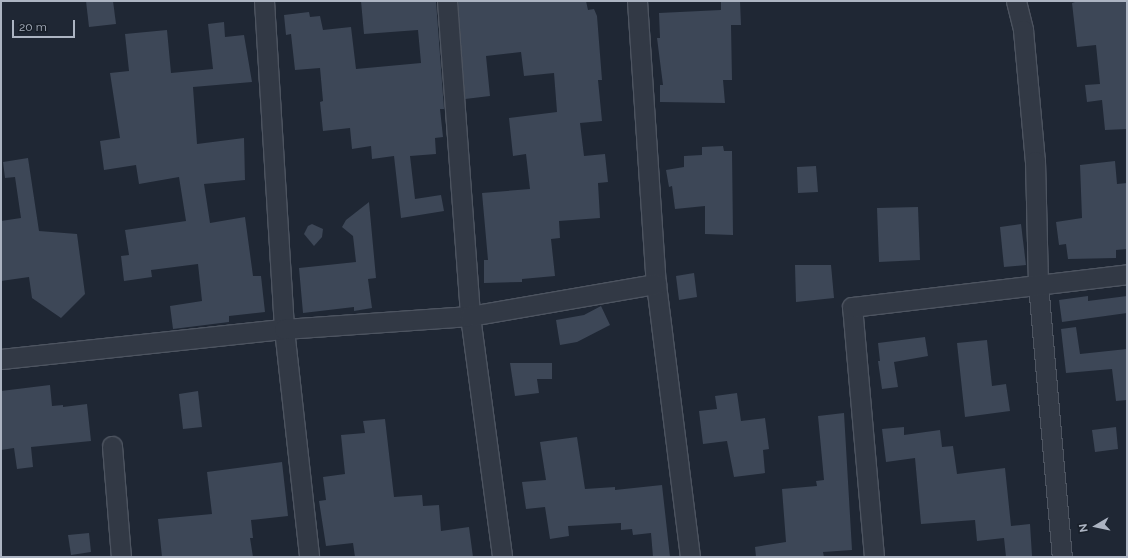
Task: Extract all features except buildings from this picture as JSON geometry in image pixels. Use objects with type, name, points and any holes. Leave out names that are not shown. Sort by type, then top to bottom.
[{"type":"street","points":[[264,1],[284,329],[309,557]]},
{"type":"street","points":[[447,1],[470,316],[502,557]]},
{"type":"street","points":[[637,1],[656,284],[690,557]]},
{"type":"street","points":[[1016,1],[1023,30],[1035,153],[1039,240],[1038,284],[1062,557]]},
{"type":"street","points":[[874,557],[852,306],[1127,274]]},
{"type":"street","points":[[1,359],[284,329],[470,316],[656,284]]},
{"type":"street","points":[[112,446],[121,557]]}]
